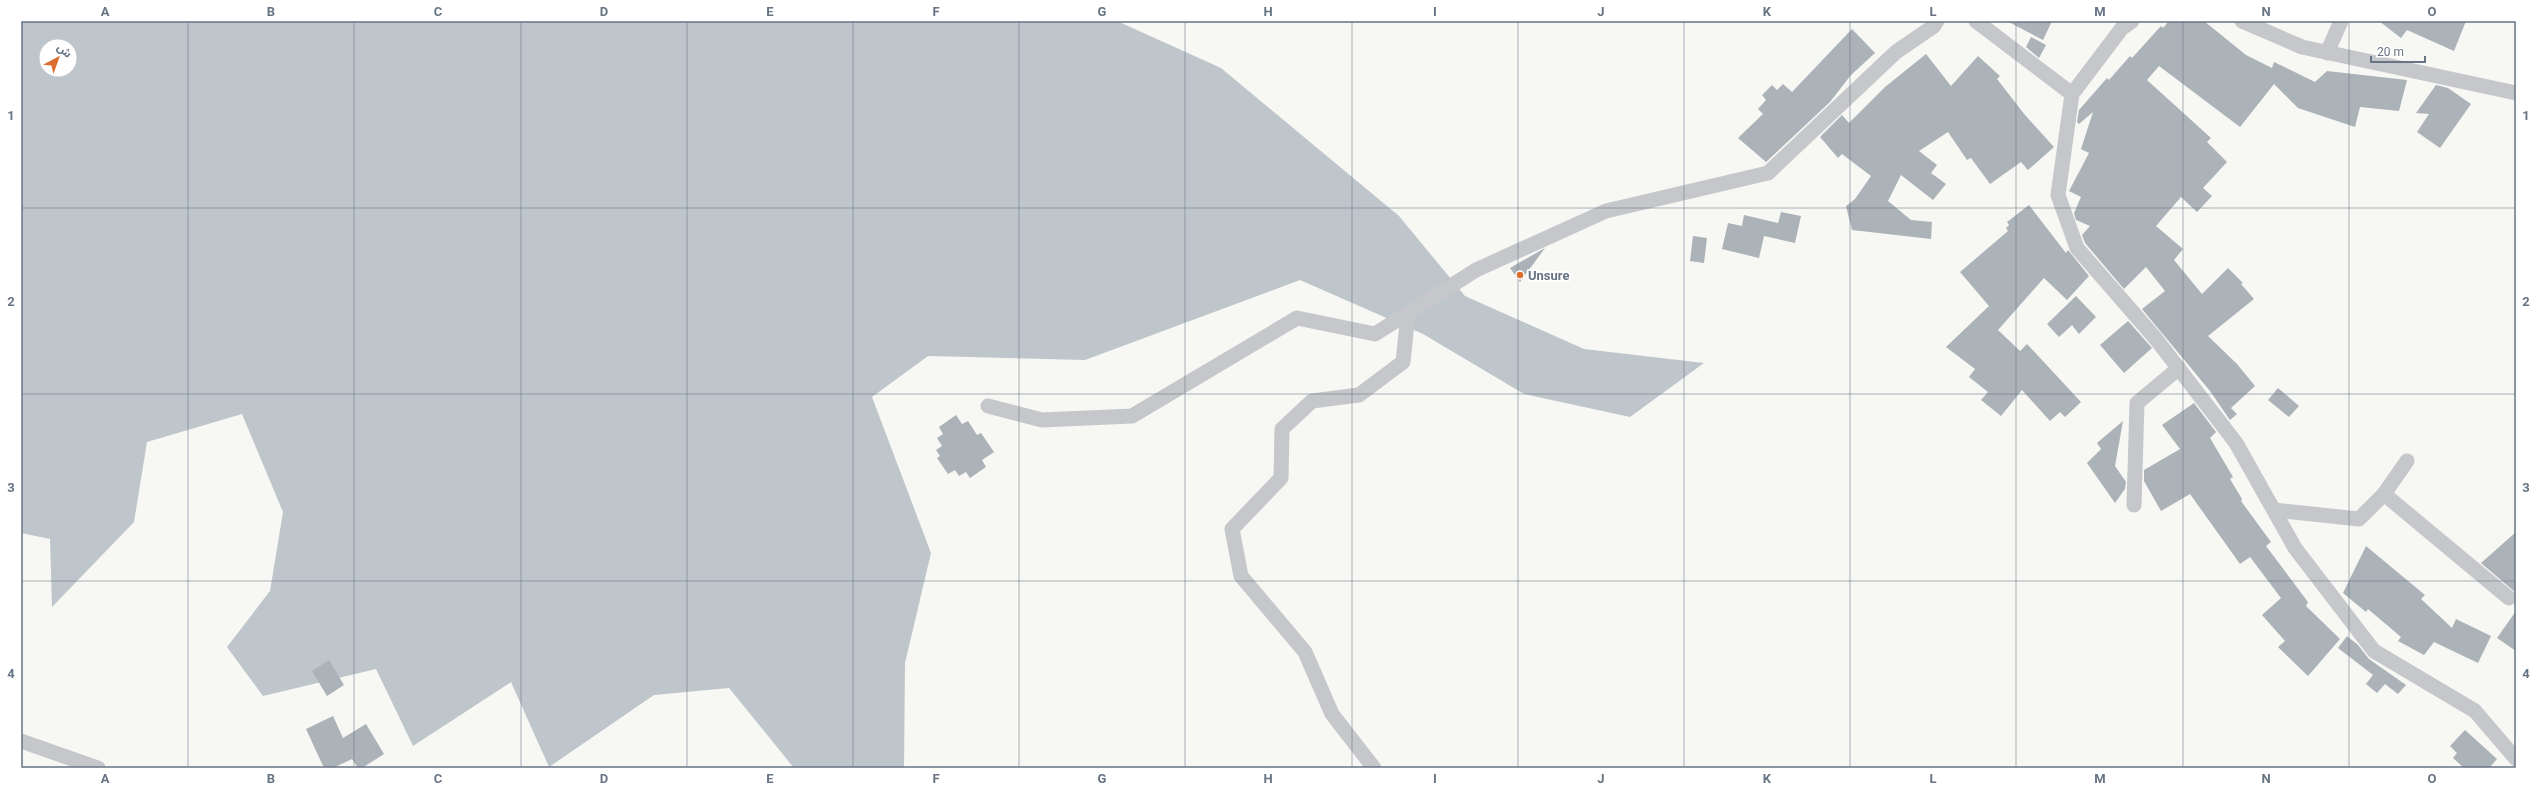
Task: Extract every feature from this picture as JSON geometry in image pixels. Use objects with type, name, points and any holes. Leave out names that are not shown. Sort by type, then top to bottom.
[{"type":"street","points":[[988,406],[1042,420],[1132,416],[1297,318],[1375,334],[1476,270],[1606,211],[1768,173],[1896,52],[1934,26],[1937,21]]},
{"type":"street","points":[[1976,21],[2072,94]]},
{"type":"street","points":[[2132,21],[2122,28],[2072,94],[2058,195],[2076,248],[2156,339],[2236,443],[2295,548],[2374,651],[2475,711],[2516,759]]},
{"type":"street","points":[[2242,21],[2302,47],[2516,93]]},
{"type":"street","points":[[2327,53],[2341,21]]},
{"type":"street","points":[[1374,768],[1332,714],[1305,652],[1242,576],[1232,529],[1281,478],[1282,429],[1312,401],[1359,395],[1403,362],[1408,314]]},
{"type":"street","points":[[2134,505],[2137,403],[2179,368]]},
{"type":"street","points":[[2274,510],[2359,519],[2384,494],[2407,461]]},
{"type":"street","points":[[2384,494],[2509,598]]},
{"type":"street","points":[[21,741],[98,768]]},
{"type":"shaded area","points":[[21,21],[1117,21],[1221,68],[1399,216],[1465,296],[1584,349],[1704,363],[1630,417],[1524,394],[1423,334],[1300,280],[1085,360],[928,356],[872,397],[931,553],[905,663],[904,768],[794,768],[729,688],[654,695],[549,767],[511,682],[413,746],[376,669],[263,696],[227,647],[270,591],[283,512],[242,414],[147,442],[134,522],[52,607],[50,539],[21,533]]},
{"type":"building","points":[[2007,21],[2052,21],[2043,40]]},
{"type":"building","points":[[2169,21],[2204,21],[2246,55],[2272,68],[2274,62],[2315,82],[2327,71],[2407,80],[2399,111],[2360,107],[2355,127],[2298,108],[2274,84],[2240,127],[2159,66],[2147,80],[2211,138],[2207,142],[2227,162],[2203,188],[2212,196],[2197,212],[2181,197],[2156,226],[2183,249],[2174,260],[2202,294],[2228,268],[2243,283],[2241,284],[2254,299],[2208,336],[2237,364],[2255,386],[2231,408],[2237,414],[2230,420],[2210,391],[2142,309],[2165,291],[2146,267],[2124,289],[2085,243],[2082,235],[2090,226],[2076,220],[2074,213],[2081,197],[2069,191],[2089,153],[2081,149],[2093,112],[2079,124],[2077,122],[2079,110],[2107,78],[2109,80],[2130,56],[2132,58],[2161,26],[2163,28]]},
{"type":"building","points":[[2379,21],[2466,21],[2454,51],[2407,30],[2401,38]]},
{"type":"building","points":[[1852,29],[1875,53],[1851,75],[1830,102],[1766,162],[1738,138],[1763,114],[1758,109],[1766,100],[1762,95],[1772,85],[1777,90],[1783,84],[1792,92]]},
{"type":"building","points":[[2031,37],[2046,45],[2039,58],[2026,47]]},
{"type":"building","points":[[1926,54],[1951,86],[1978,56],[2000,76],[1997,79],[2025,115],[2054,147],[2028,170],[2021,162],[1990,184],[1971,158],[1967,160],[1948,132],[1919,151],[1937,165],[1931,173],[1946,184],[1933,200],[1901,175],[1888,201],[1911,220],[1932,222],[1931,239],[1852,230],[1846,206],[1855,199],[1871,176],[1842,154],[1838,158],[1820,137],[1842,115],[1849,123],[1885,87]]},
{"type":"building","points":[[2436,85],[2448,88],[2471,104],[2440,148],[2417,132],[2429,114],[2416,113]]},
{"type":"building","points":[[2029,205],[2066,253],[2068,250],[2089,276],[2067,300],[2044,278],[1998,330],[2020,351],[2027,344],[2081,402],[2065,417],[2060,412],[2050,421],[2022,390],[2001,416],[1981,400],[1988,392],[1969,377],[1975,369],[1946,347],[1989,306],[1960,272],[2008,231],[2006,228],[2009,225],[2007,222]]},
{"type":"building","points":[[1781,212],[1801,216],[1795,243],[1764,236],[1759,258],[1722,249],[1728,223],[1742,226],[1744,215],[1778,223]]},
{"type":"building","points":[[1693,236],[1707,238],[1704,263],[1690,261]]},
{"type":"building","name":"Unsure","points":[[1545,248],[1520,282],[1510,268]]},
{"type":"building","points":[[2076,296],[2096,317],[2079,334],[2072,325],[2059,337],[2047,324]]},
{"type":"building","points":[[2128,321],[2152,348],[2124,373],[2100,345]]},
{"type":"building","points":[[2278,388],[2299,406],[2289,417],[2268,400]]},
{"type":"building","points":[[2194,403],[2216,432],[2210,438],[2233,477],[2230,479],[2242,499],[2241,501],[2271,542],[2266,546],[2308,602],[2306,606],[2340,639],[2308,676],[2278,647],[2285,641],[2262,615],[2281,598],[2250,557],[2240,564],[2190,494],[2161,511],[2144,481],[2144,470],[2180,449],[2162,425]]},
{"type":"building","points":[[956,415],[962,424],[968,421],[977,435],[981,433],[994,452],[982,460],[986,467],[970,478],[966,472],[959,476],[955,470],[948,474],[937,458],[940,456],[936,450],[942,446],[937,438],[943,434],[939,427]]},
{"type":"building","points":[[2123,421],[2115,466],[2126,482],[2125,489],[2115,503],[2087,463],[2101,449],[2097,443]]},
{"type":"building","points":[[2516,532],[2516,593],[2481,563]]},
{"type":"building","points":[[2366,546],[2425,595],[2421,599],[2452,628],[2456,619],[2491,636],[2478,663],[2434,642],[2424,655],[2398,641],[2401,637],[2368,609],[2366,612],[2343,593]]},
{"type":"building","points":[[2516,611],[2516,651],[2497,638]]},
{"type":"building","points":[[2347,636],[2358,645],[2369,659],[2406,685],[2398,694],[2385,684],[2377,693],[2366,684],[2373,675],[2338,648]]},
{"type":"building","points":[[329,660],[344,685],[327,696],[312,671]]},
{"type":"building","points":[[333,716],[343,738],[366,724],[384,754],[362,768],[358,768],[352,759],[333,768],[324,768],[306,729]]},
{"type":"building","points":[[2465,730],[2497,759],[2489,768],[2464,768],[2453,758],[2457,753],[2450,746]]},
{"type":"place","name":"Unsure","points":[[1520,275]]}]
